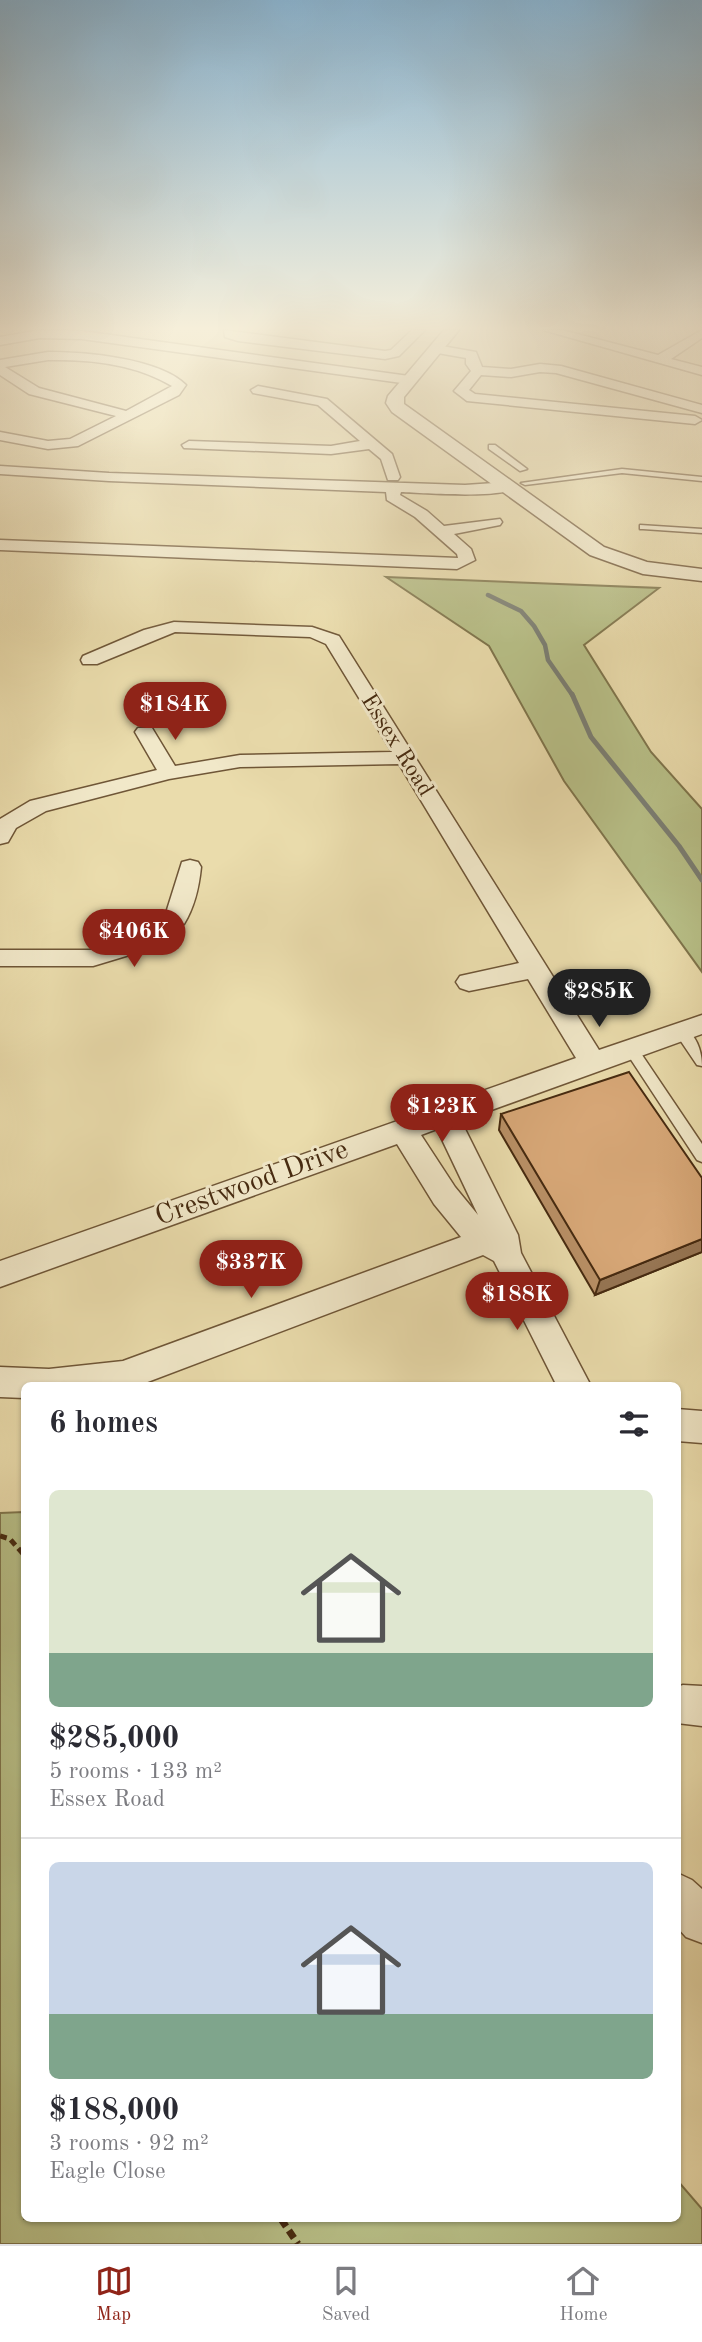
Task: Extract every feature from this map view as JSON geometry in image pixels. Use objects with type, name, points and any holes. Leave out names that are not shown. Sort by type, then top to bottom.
[{"type":"street","points":[[0,436],[47,445],[64,445],[90,435]]},
{"type":"street","points":[[0,545],[457,564],[467,560],[465,552],[442,531],[393,497],[393,471],[387,457],[360,435]]},
{"type":"street","points":[[448,435],[481,453],[597,551],[660,572],[702,575]]},
{"type":"street","points":[[0,470],[237,460],[371,444]]},
{"type":"street","points":[[189,445],[237,460],[253,471],[485,490],[517,485]]},
{"type":"street","points":[[237,460],[250,456],[253,471]]},
{"type":"street","points":[[442,531],[494,522]]},
{"type":"street","points":[[633,565],[702,570]]},
{"type":"street","name":"Essex Road","points":[[90,660],[150,634],[174,627],[322,634],[333,640],[593,1063]]},
{"type":"street","points":[[145,732],[169,773]]},
{"type":"street","points":[[0,837],[8,824],[38,806],[169,773],[240,761],[405,758]]},
{"type":"street","points":[[0,958],[93,958],[127,947],[176,918],[186,893],[190,867]]},
{"type":"street","points":[[469,982],[535,970]]},
{"type":"street","name":"Crestwood Drive","points":[[0,1274],[692,1027]]},
{"type":"street","points":[[445,1116],[498,1243],[572,1382]]},
{"type":"street","points":[[403,1130],[450,1201],[498,1243]]},
{"type":"street","points":[[74,1382],[123,1376],[498,1243]]},
{"type":"street","points":[[0,1382],[21,1383]]},
{"type":"street","points":[[681,1425],[702,1427]]},
{"type":"street","points":[[681,1899],[702,1921]]},
{"type":"lane","points":[[481,453],[501,443]]},
{"type":"lane","points":[[481,453],[523,469]]},
{"type":"lane","points":[[517,485],[622,471],[702,479]]},
{"type":"lane","points":[[643,527],[702,531]]},
{"type":"lane","points":[[692,1027],[702,1061]]},
{"type":"lane","points":[[631,1049],[702,1157]]},
{"type":"lane","points":[[686,1133],[702,1129]]},
{"type":"path","points":[[0,1536],[10,1539],[21,1552]]},
{"type":"path","points":[[283,2222],[298,2244]]},
{"type":"green space","points":[[386,577],[659,588],[584,645],[651,752],[702,809],[702,972],[564,781],[489,646]]},
{"type":"green space","points":[[21,1512],[21,2222],[681,2222],[681,2185],[702,2209],[702,2244],[0,2244],[0,1513]]},
{"type":"building","points":[[629,1072],[702,1178],[702,1239],[600,1280],[501,1114]]},
{"type":"waterway","points":[[488,595],[521,611],[534,626],[545,645],[548,660],[573,696]]},
{"type":"waterway","points":[[573,696],[591,737],[679,846],[702,880]]}]
